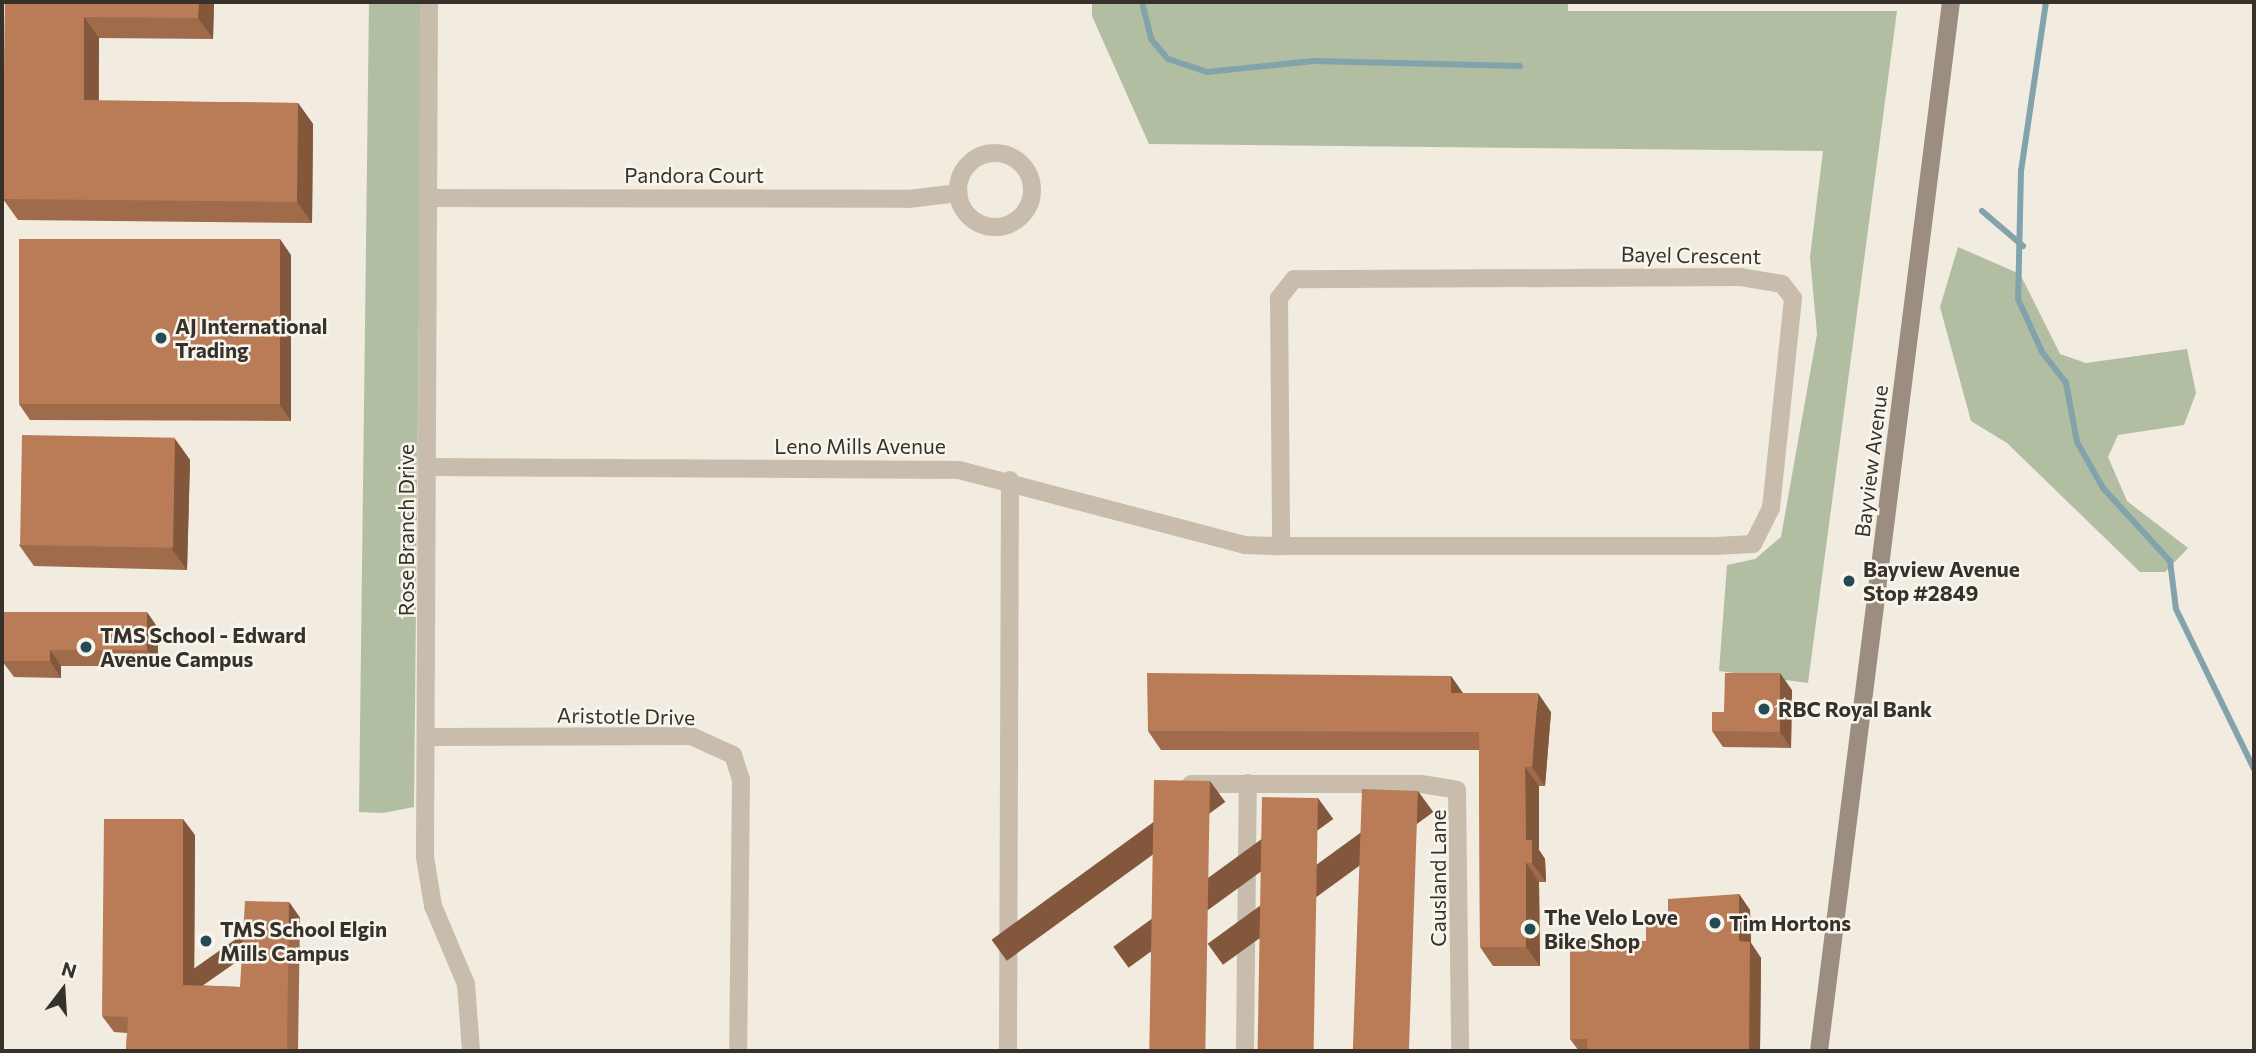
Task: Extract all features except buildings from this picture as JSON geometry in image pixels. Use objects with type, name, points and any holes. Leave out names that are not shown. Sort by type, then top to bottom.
[{"type":"main road","name":"Bayview Avenue","points":[[1819,1051],[1951,2]]},
{"type":"street","name":"Rose Branch Drive","points":[[429,2],[427,879],[442,933],[466,984],[471,1051]]},
{"type":"street","points":[[995,153],[1025,169],[1032,191],[1014,222],[990,227],[968,215],[958,193],[972,161],[995,153]]},
{"type":"street","name":"Pandora Court","points":[[430,198],[908,199],[958,193]]},
{"type":"street","name":"Bayel Crescent","points":[[1740,277],[1782,284],[1793,298],[1771,508],[1753,544],[1280,545],[1279,298],[1294,279],[1740,277]]},
{"type":"street","name":"Leno Mills Avenue","points":[[429,467],[936,468],[1010,480],[1234,543],[1280,545]]},
{"type":"street","points":[[1008,1051],[1010,480]]},
{"type":"street","name":"Aristotle Drive","points":[[427,737],[691,736],[733,755],[741,780],[738,1051]]},
{"type":"street","points":[[1245,1051],[1248,783]]},
{"type":"street","name":"Causland Lane","points":[[1172,784],[1444,784],[1457,790],[1460,1051]]},
{"type":"green space","points":[[369,2],[422,2],[414,807],[383,813],[359,812]]},
{"type":"green space","points":[[1092,2],[1568,2],[1568,11],[1897,11],[1808,683],[1719,671],[1727,565],[1755,559],[1781,537],[1817,334],[1810,257],[1823,151],[1149,144],[1092,16]]},
{"type":"green space","points":[[1958,247],[2020,274],[2060,354],[2086,363],[2187,349],[2196,393],[2184,425],[2118,435],[2108,457],[2127,501],[2188,548],[2165,572],[2140,572],[2007,443],[1971,421],[1940,307]]},
{"type":"waterway","points":[[1142,2],[1151,39],[1168,59],[1207,72],[1313,61],[1520,66]]},
{"type":"waterway","points":[[2046,2],[2021,171],[2018,299],[2042,352],[2066,383],[2077,442],[2103,488],[2170,561],[2176,609],[2254,769]]},
{"type":"waterway","points":[[1982,211],[2023,246]]},
{"type":"place","name":"AJ International Trading","points":[[161,338]]},
{"type":"place","name":"Bayview Avenue Stop #2849","points":[[1849,581]]},
{"type":"place","name":"TMS School - Edward Avenue Campus","points":[[86,647]]},
{"type":"place","name":"RBC Royal Bank","points":[[1764,709]]},
{"type":"place","name":"Tim Hortons","points":[[1715,923]]},
{"type":"place","name":"The Velo Love Bike Shop","points":[[1530,929]]},
{"type":"place","name":"TMS School Elgin Mills Campus","points":[[206,941]]}]
